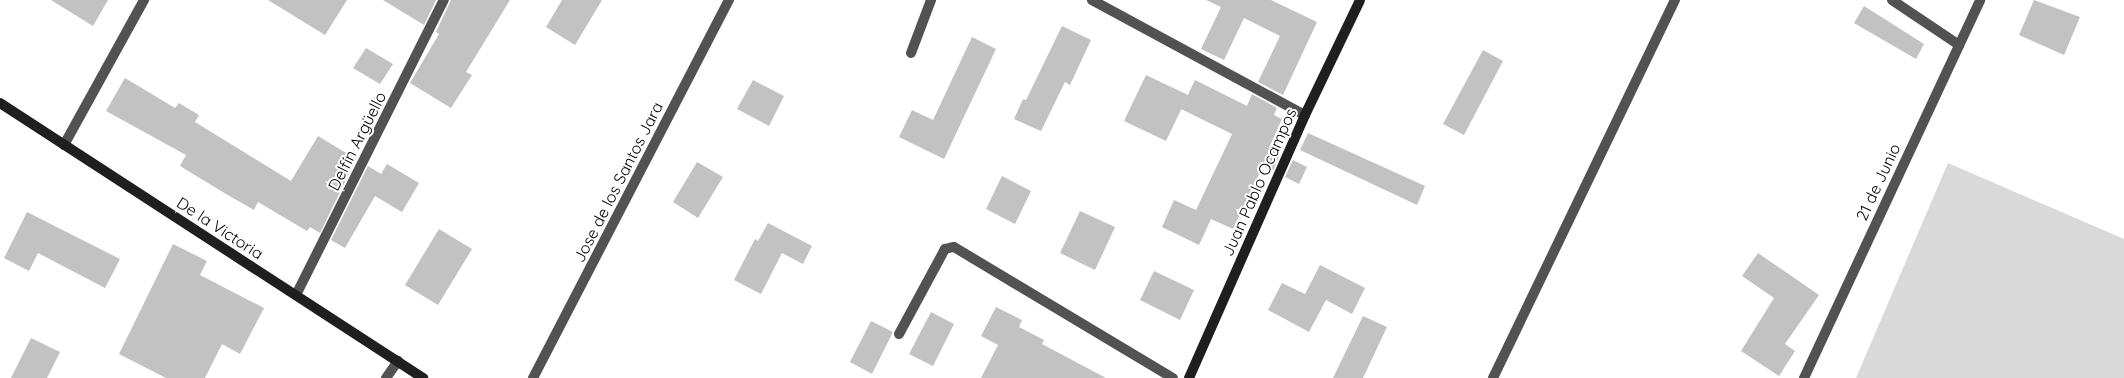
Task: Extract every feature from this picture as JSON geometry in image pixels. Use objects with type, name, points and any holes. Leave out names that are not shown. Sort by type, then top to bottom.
[{"type":"main road","name":"Juan Pablo Ocampos","points":[[1189,378],[1305,115],[1360,0]]},
{"type":"main road","name":"De la Victoria","points":[[0,103],[424,378]]},
{"type":"street","points":[[64,145],[144,0]]},
{"type":"street","name":"Delfín Argüello","points":[[296,295],[444,0]]},
{"type":"street","name":"Jose de los Santos Jara","points":[[533,378],[729,0]]},
{"type":"street","points":[[911,53],[931,0]]},
{"type":"street","points":[[1092,0],[1305,115]]},
{"type":"street","points":[[1493,378],[1675,0]]},
{"type":"street","points":[[1892,0],[1959,45]]},
{"type":"street","name":"21 de Junio","points":[[1804,378],[1980,0]]},
{"type":"street","points":[[899,334],[944,249],[954,248],[1174,378]]},
{"type":"street","points":[[386,378],[398,361]]},
{"type":"shaded area","points":[[1948,163],[2124,239],[2124,378],[1856,378]]},
{"type":"building","points":[[51,0],[108,0],[93,26]]},
{"type":"building","points":[[268,0],[347,0],[325,35]]},
{"type":"building","points":[[383,0],[436,0],[424,25]]},
{"type":"building","points":[[451,0],[510,0],[466,72],[472,75],[451,108],[410,83],[439,34],[436,32]]},
{"type":"building","points":[[562,0],[602,0],[575,45],[546,27]]},
{"type":"building","points":[[1206,0],[1271,0],[1317,22],[1283,95],[1258,82],[1280,36],[1244,18],[1224,60],[1201,49],[1221,7]]},
{"type":"building","points":[[2034,0],[2080,17],[2064,55],[2019,35]]},
{"type":"building","points":[[1864,6],[1924,44],[1916,59],[1854,23]]},
{"type":"building","points":[[1062,26],[1091,40],[1070,85],[1065,82],[1041,131],[1014,119],[1023,99],[1026,100]]},
{"type":"building","points":[[972,37],[996,49],[944,159],[899,137],[912,110],[933,120]]},
{"type":"building","points":[[366,48],[393,64],[380,84],[353,68]]},
{"type":"building","points":[[1483,50],[1503,61],[1464,135],[1443,124]]},
{"type":"building","points":[[1146,75],[1188,95],[1166,141],[1124,121]]},
{"type":"building","points":[[125,78],[175,108],[179,103],[199,115],[195,122],[291,181],[318,136],[356,159],[320,233],[310,227],[307,231],[258,202],[254,210],[180,166],[186,155],[106,111]]},
{"type":"building","points":[[753,80],[784,96],[769,126],[737,109]]},
{"type":"building","points":[[1195,80],[1247,106],[1252,94],[1277,108],[1274,115],[1282,119],[1269,148],[1280,154],[1273,171],[1263,166],[1233,229],[1211,219],[1199,245],[1162,227],[1174,200],[1196,210],[1232,134],[1181,109]]},
{"type":"building","points":[[1308,133],[1425,186],[1417,205],[1300,150]]},
{"type":"building","points":[[1293,160],[1307,167],[1299,184],[1285,177]]},
{"type":"building","points":[[697,162],[723,177],[698,218],[673,202]]},
{"type":"building","points":[[387,164],[419,183],[402,212],[375,196],[345,248],[331,240],[368,166],[381,174]]},
{"type":"building","points":[[1002,176],[1031,191],[1015,224],[986,209]]},
{"type":"building","points":[[1080,211],[1115,227],[1095,270],[1060,253]]},
{"type":"building","points":[[27,212],[120,259],[105,288],[38,253],[29,271],[4,258]]},
{"type":"building","points":[[768,223],[812,246],[803,264],[782,253],[761,294],[734,280],[755,239],[758,241]]},
{"type":"building","points":[[439,229],[472,249],[438,305],[405,285]]},
{"type":"building","points":[[173,244],[207,261],[200,275],[264,308],[240,354],[222,344],[205,378],[166,378],[119,354]]},
{"type":"building","points":[[1758,253],[1819,295],[1785,344],[1795,351],[1779,376],[1741,351],[1774,298],[1742,276]]},
{"type":"building","points":[[1320,265],[1365,288],[1352,314],[1326,300],[1309,332],[1268,310],[1282,283],[1305,294]]},
{"type":"building","points":[[1154,271],[1194,290],[1180,320],[1140,300]]},
{"type":"building","points":[[996,307],[1022,320],[1019,327],[1044,340],[1042,344],[1106,378],[981,378],[998,345],[981,336]]},
{"type":"building","points":[[931,312],[954,324],[933,366],[909,354]]},
{"type":"building","points":[[1363,316],[1387,327],[1363,378],[1333,378]]},
{"type":"building","points":[[871,321],[893,332],[872,374],[850,362]]},
{"type":"building","points":[[31,338],[60,352],[47,378],[11,378]]}]
